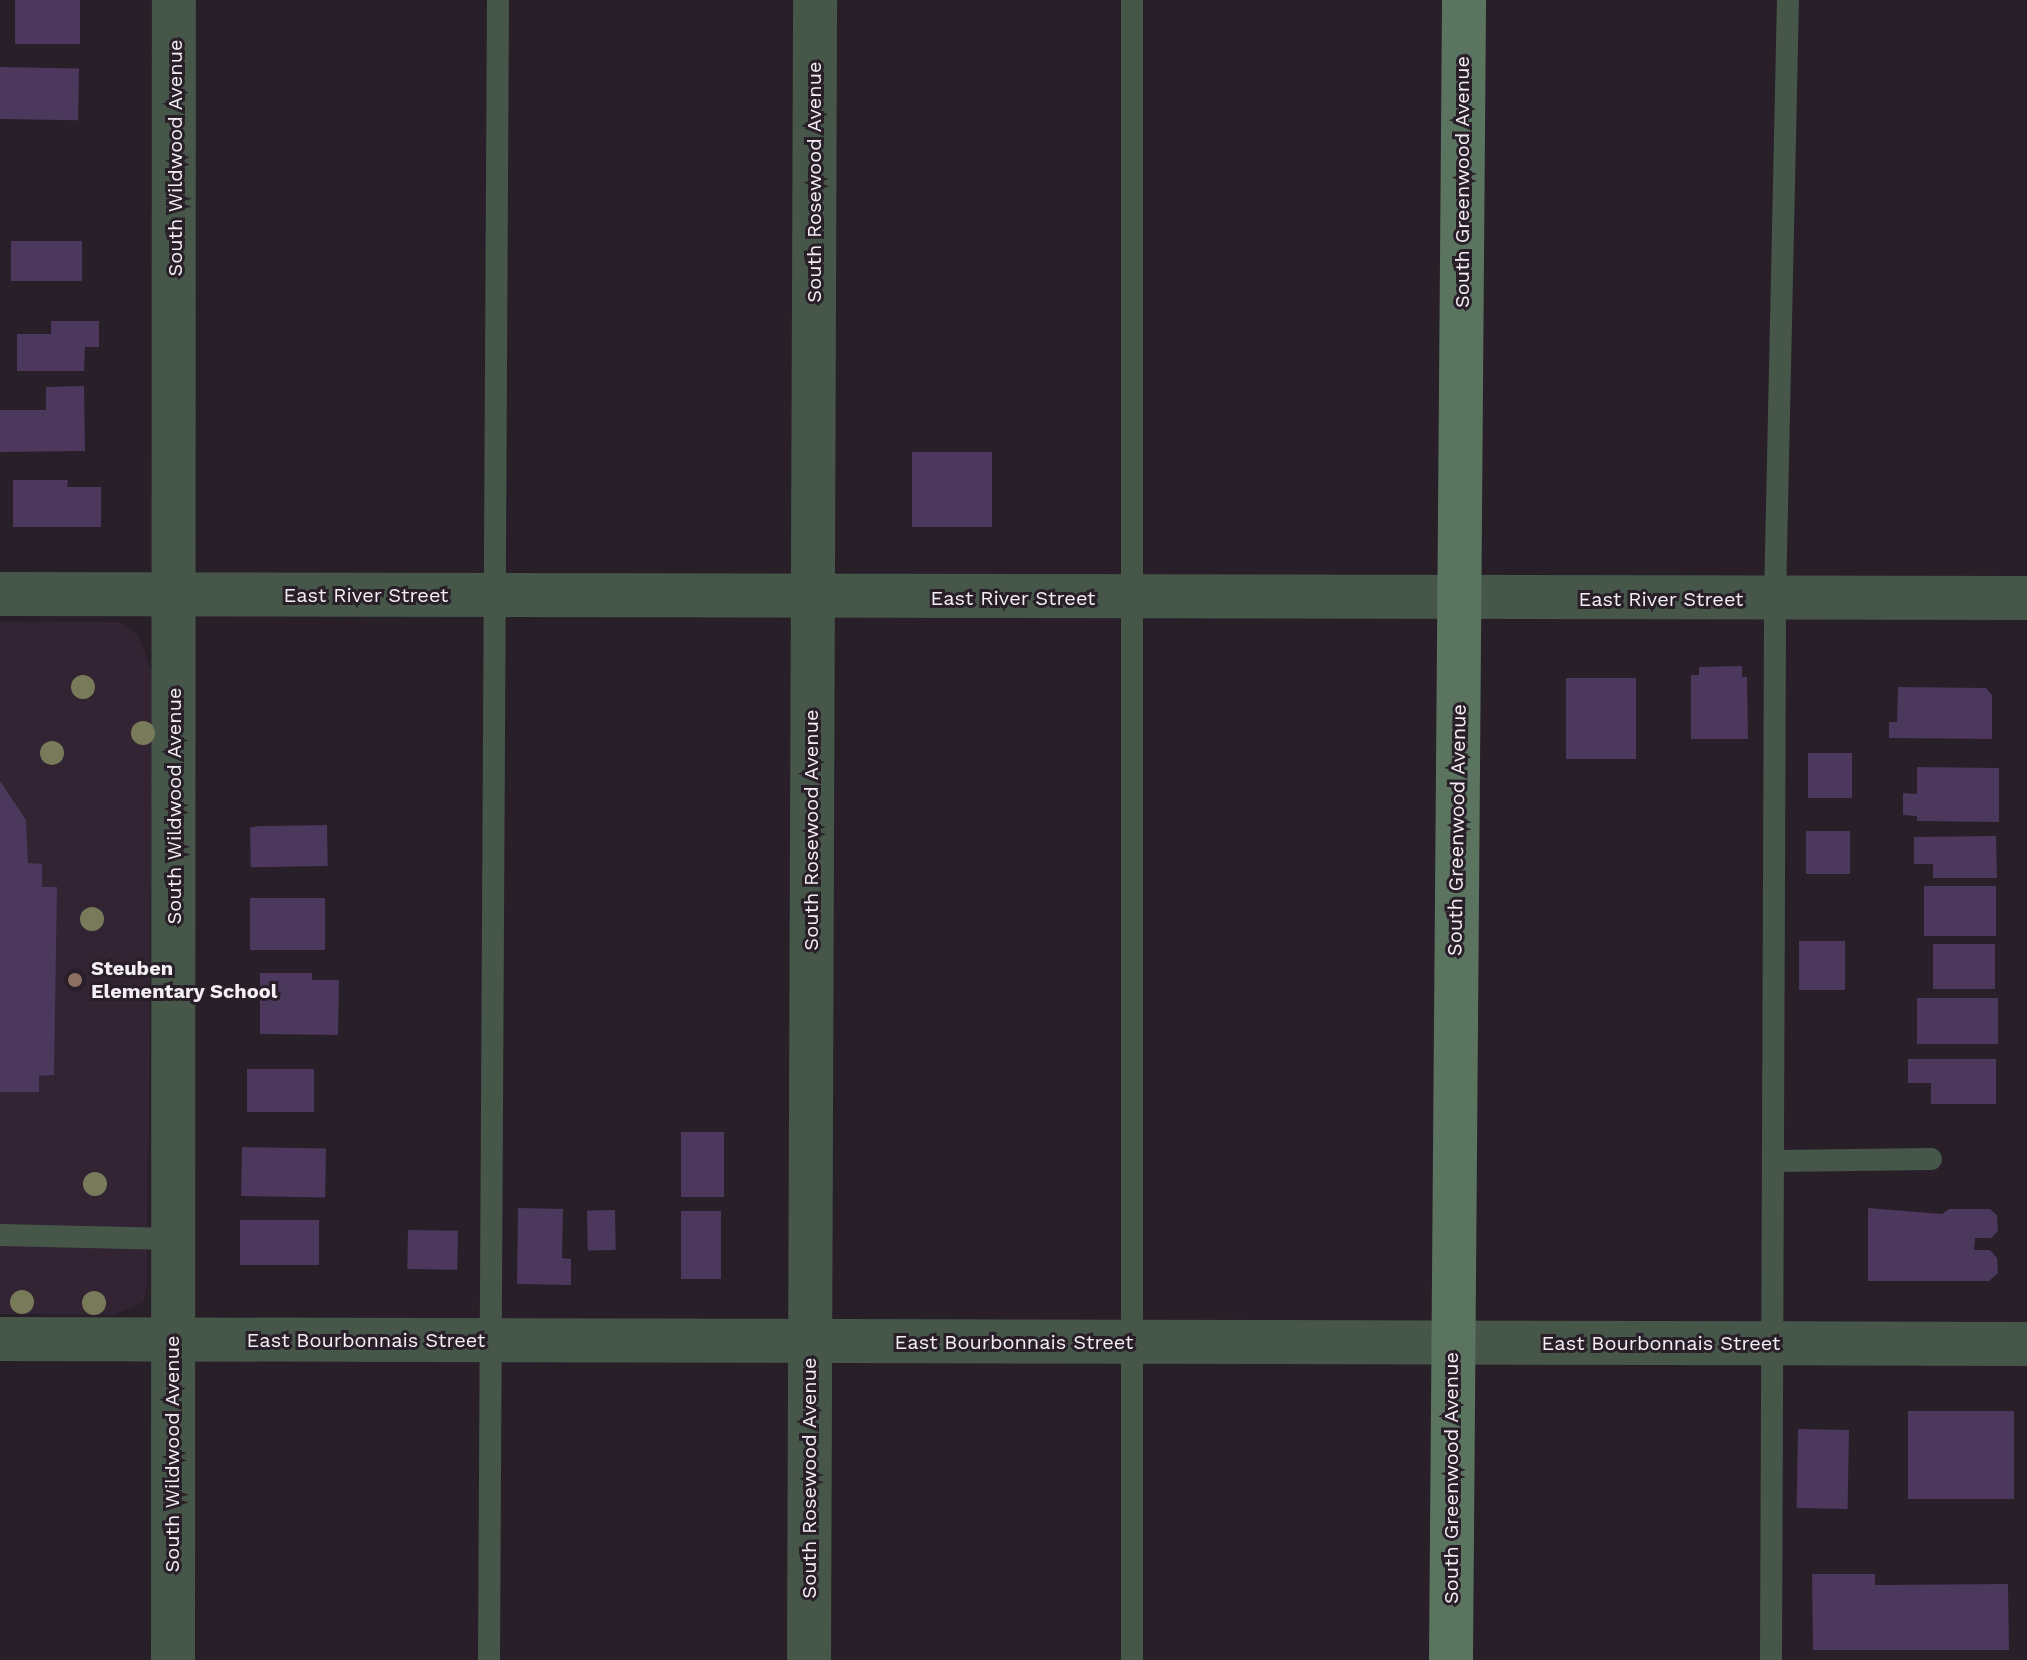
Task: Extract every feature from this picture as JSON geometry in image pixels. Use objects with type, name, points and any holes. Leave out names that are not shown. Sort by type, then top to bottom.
[{"type":"street","name":"South Wildwood Avenue","points":[[173,1660],[174,0]]},
{"type":"street","name":"South Rosewood Avenue","points":[[809,1660],[815,0]]},
{"type":"street","name":"South Greenwood Avenue","points":[[1451,1660],[1464,0]]},
{"type":"street","name":"East River Street","points":[[0,594],[2027,598]]},
{"type":"street","name":"East Bourbonnais Street","points":[[0,1339],[2027,1344]]},
{"type":"lane","points":[[489,1660],[498,0]]},
{"type":"lane","points":[[1132,0],[1132,1660]]},
{"type":"lane","points":[[1771,1660],[1775,599],[1788,0]]},
{"type":"lane","points":[[1773,1161],[1931,1159]]},
{"type":"lane","points":[[0,1235],[172,1239]]},
{"type":"shaded area","name":"Steuben Elementary School","points":[[0,622],[120,622],[138,634],[153,675],[147,1285],[144,1302],[114,1315],[0,1314]]},
{"type":"building","points":[[15,0],[80,0],[80,44],[15,44]]},
{"type":"building","points":[[0,67],[79,68],[78,120],[0,119]]},
{"type":"building","points":[[11,241],[82,241],[82,281],[11,281]]},
{"type":"building","points":[[51,321],[99,321],[99,347],[85,347],[84,371],[17,371],[17,334],[51,334]]},
{"type":"building","points":[[84,386],[85,451],[0,452],[0,410],[46,410],[46,387]]},
{"type":"building","points":[[912,452],[992,452],[992,527],[912,527]]},
{"type":"building","points":[[13,480],[68,480],[67,487],[101,487],[101,527],[13,527]]},
{"type":"building","points":[[1742,666],[1742,677],[1747,677],[1748,739],[1691,739],[1691,675],[1699,675],[1699,667]]},
{"type":"building","points":[[1566,678],[1636,678],[1636,759],[1566,759]]},
{"type":"building","points":[[1898,687],[1986,688],[1992,695],[1992,739],[1889,738],[1889,722],[1897,722]]},
{"type":"building","points":[[1808,753],[1852,753],[1852,798],[1808,798]]},
{"type":"building","points":[[1917,767],[1999,768],[1999,822],[1917,821],[1917,816],[1903,815],[1903,793],[1917,794]]},
{"type":"building","points":[[0,781],[26,820],[28,863],[42,864],[42,887],[57,887],[54,1075],[39,1076],[39,1092],[0,1092]]},
{"type":"building","points":[[327,825],[328,866],[251,867],[250,826]]},
{"type":"building","points":[[1806,831],[1850,831],[1850,874],[1806,874]]},
{"type":"building","points":[[1996,836],[1997,878],[1933,878],[1933,864],[1914,864],[1914,837]]},
{"type":"building","points":[[1924,886],[1996,886],[1996,936],[1924,936]]},
{"type":"building","points":[[250,898],[325,898],[325,950],[250,950]]},
{"type":"building","points":[[1799,941],[1845,941],[1845,990],[1799,990]]},
{"type":"building","points":[[1933,944],[1995,944],[1995,989],[1933,989]]},
{"type":"building","points":[[260,973],[312,973],[312,980],[339,980],[338,1035],[260,1034]]},
{"type":"building","points":[[1917,998],[1998,998],[1998,1044],[1917,1044]]},
{"type":"building","points":[[1908,1059],[1996,1059],[1996,1104],[1931,1104],[1931,1083],[1908,1083]]},
{"type":"building","points":[[247,1069],[314,1069],[314,1112],[247,1112]]},
{"type":"building","points":[[681,1132],[724,1132],[724,1197],[681,1197]]},
{"type":"building","points":[[242,1147],[326,1148],[325,1197],[241,1196]]},
{"type":"building","points":[[518,1208],[563,1209],[562,1258],[571,1259],[571,1285],[517,1284]]},
{"type":"building","points":[[1868,1208],[1942,1214],[1949,1209],[1990,1209],[1997,1215],[1998,1231],[1991,1238],[1975,1238],[1974,1250],[1990,1250],[1997,1258],[1998,1273],[1989,1281],[1868,1281]]},
{"type":"building","points":[[587,1210],[615,1210],[616,1250],[588,1250]]},
{"type":"building","points":[[681,1211],[721,1211],[721,1279],[681,1279]]},
{"type":"building","points":[[240,1220],[319,1220],[319,1265],[240,1265]]},
{"type":"building","points":[[408,1230],[458,1231],[457,1270],[407,1269]]},
{"type":"building","points":[[1908,1411],[2014,1411],[2014,1499],[1908,1499]]},
{"type":"building","points":[[1798,1429],[1849,1430],[1848,1509],[1797,1508]]},
{"type":"building","points":[[1812,1574],[1875,1574],[1875,1585],[2008,1584],[2009,1650],[1813,1650]]},
{"type":"place","name":"Steuben Elementary School","points":[[75,980]]}]
